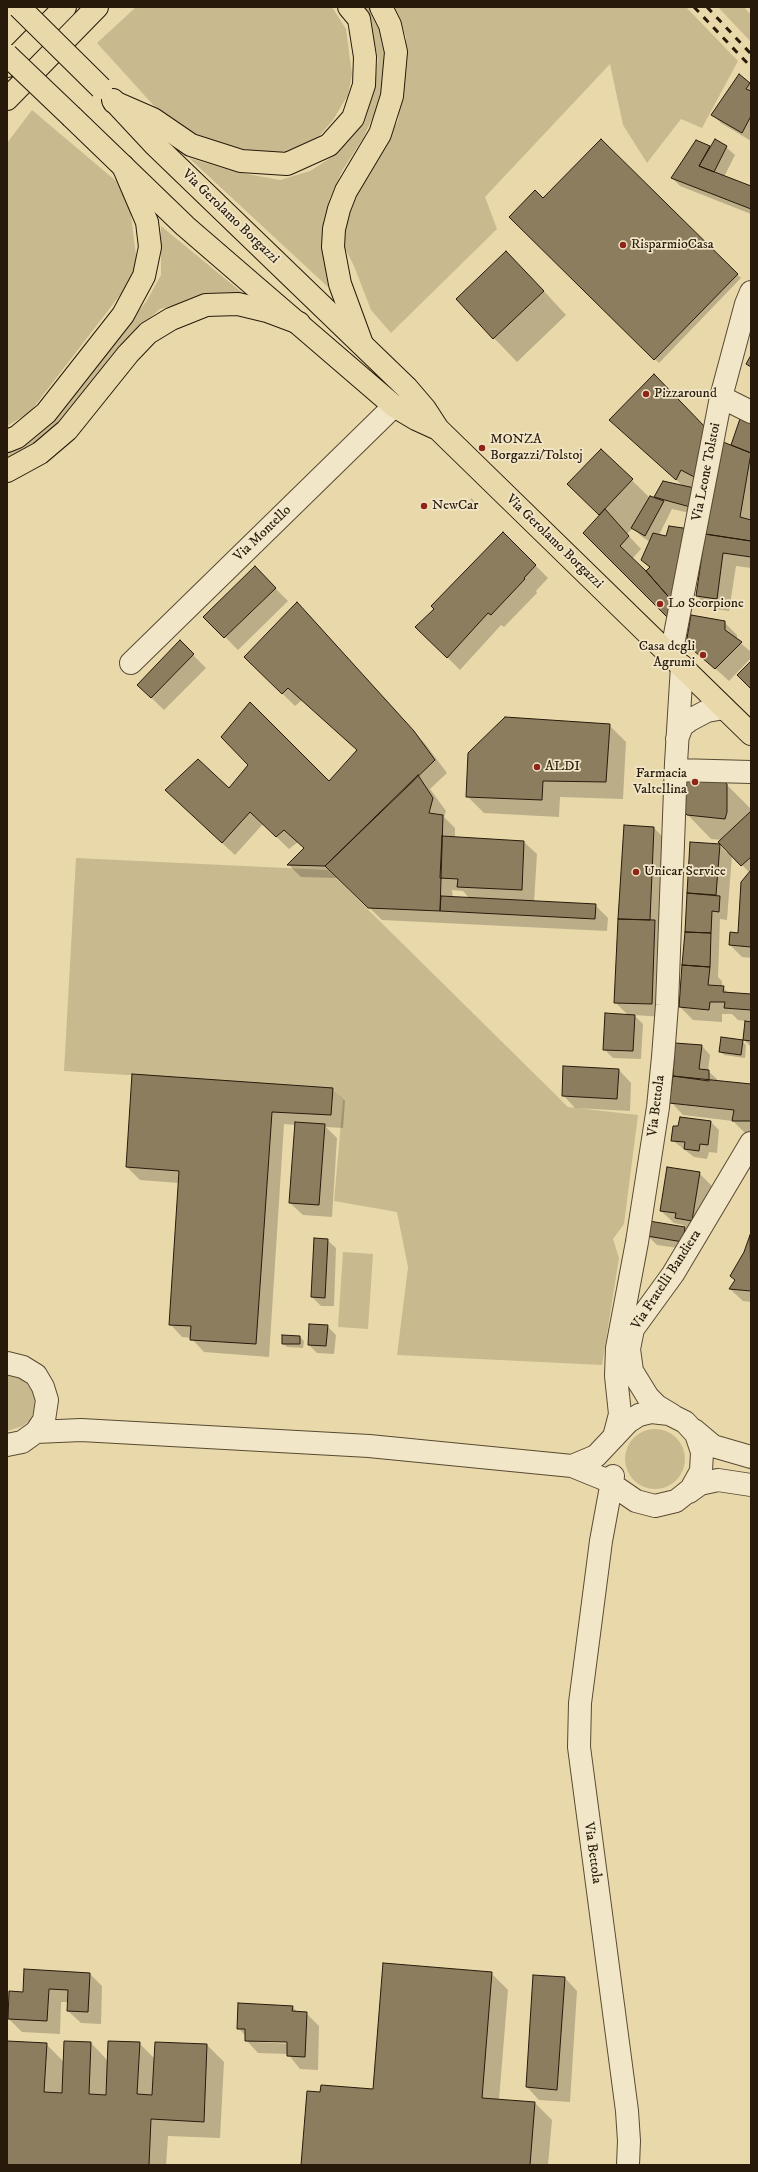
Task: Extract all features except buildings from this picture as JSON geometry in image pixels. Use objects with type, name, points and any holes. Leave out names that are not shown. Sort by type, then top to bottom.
[{"type":"main road","name":"Via Gerolamo Borgazzi","points":[[19,7],[108,95],[154,144],[416,398],[438,430],[751,734]]},
{"type":"main road","points":[[7,66],[65,7]]},
{"type":"main road","points":[[108,95],[153,119],[190,144],[241,161],[287,164],[329,146],[353,118],[364,85],[365,57],[359,19],[349,7]]},
{"type":"main road","points":[[362,344],[340,284],[333,247],[334,228],[346,191],[380,134],[392,96],[396,52],[390,25],[381,7]]},
{"type":"main road","points":[[7,99],[95,10]]},
{"type":"main road","name":"Via Gerolamo Borgazzi","points":[[7,55],[185,226],[299,322],[394,406],[438,430]]},
{"type":"main road","points":[[7,441],[17,437],[46,413],[123,316],[144,276],[150,247],[147,222],[123,166]]},
{"type":"main road","points":[[7,471],[40,453],[67,430],[128,354],[148,333],[171,319],[206,305],[238,304],[267,311],[299,322]]},
{"type":"street","name":"Via Leone Tolstoi","points":[[676,660],[721,397],[746,304],[751,292]]},
{"type":"street","points":[[721,397],[751,412]]},
{"type":"street","name":"Via Montello","points":[[132,664],[394,406]]},
{"type":"street","name":"Via Bettola","points":[[614,1438],[620,1414],[616,1382],[617,1348],[637,1242],[658,1107],[664,1050],[677,739],[676,660]]},
{"type":"street","name":"Via Bettola","points":[[677,739],[682,726],[690,720],[707,711],[724,708]]},
{"type":"street","points":[[676,770],[751,772]]},
{"type":"street","name":"Via Fratelli Bandiera","points":[[672,1415],[653,1402],[635,1377],[629,1357],[632,1334],[638,1321],[673,1274],[751,1143]]},
{"type":"street","points":[[7,1363],[16,1364],[30,1371],[40,1381],[45,1392],[59,1413],[68,1422],[81,1430]]},
{"type":"street","points":[[10,1447],[27,1439],[36,1432],[44,1420],[47,1407],[45,1392]]},
{"type":"street","points":[[572,1466],[596,1456],[614,1438],[623,1425],[639,1415],[658,1412],[672,1415],[682,1420],[713,1446],[751,1457]]},
{"type":"street","points":[[689,1492],[699,1476],[703,1458],[700,1441],[691,1428]]},
{"type":"street","points":[[36,1432],[81,1430],[369,1446],[572,1466],[616,1484],[633,1500],[655,1506],[679,1500],[700,1484],[718,1480],[751,1485]]},
{"type":"street","points":[[614,1438],[609,1458],[616,1484]]},
{"type":"street","name":"Via Bettola","points":[[616,1484],[601,1541],[580,1703],[579,1747],[626,2112],[629,2141],[628,2165]]},
{"type":"street","name":"Via Bettola","points":[[601,1541],[611,1522],[623,1509],[630,1505],[644,1504]]},
{"type":"shaded area","points":[[136,7],[332,7],[346,29],[352,74],[348,95],[333,120],[316,140],[289,152],[257,152],[225,145],[190,133],[155,107],[97,43]]},
{"type":"shaded area","points":[[361,7],[370,7],[385,40],[385,73],[379,104],[363,138],[342,171],[330,198],[322,230],[328,261],[328,287],[189,158],[236,172],[280,180],[310,171],[335,155],[364,123],[374,91],[378,59],[368,15]]},
{"type":"shaded area","points":[[394,7],[686,7],[738,61],[702,128],[681,119],[647,163],[623,125],[610,64],[485,197],[497,229],[391,333],[371,310],[354,266],[344,246],[346,220],[361,181],[398,121],[404,76],[406,37]]},
{"type":"shaded area","points":[[718,7],[744,7],[751,15],[751,42]]},
{"type":"shaded area","points":[[32,110],[116,181],[130,208],[137,263],[127,286],[30,412],[7,426],[7,143]]},
{"type":"shaded area","points":[[161,226],[245,295],[198,299],[160,309],[131,334],[46,440],[7,464],[7,451],[88,371],[146,302],[161,275]]},
{"type":"shaded area","points":[[76,858],[328,870],[568,1107],[638,1115],[624,1224],[613,1239],[619,1258],[602,1365],[397,1355],[408,1267],[397,1212],[334,1201],[343,1100],[333,1088],[64,1071]]},
{"type":"shaded area","points":[[343,1252],[373,1254],[368,1329],[338,1327]]},
{"type":"shaded area","points":[[7,1375],[20,1378],[27,1384],[33,1392],[35,1401],[34,1411],[30,1420],[23,1426],[7,1431]]},
{"type":"shaded area","points":[[655,1429],[671,1434],[676,1438],[680,1443],[685,1459],[680,1475],[676,1480],[671,1484],[655,1489],[639,1484],[634,1480],[630,1475],[625,1459],[630,1443],[634,1438],[639,1434]]},
{"type":"railway","points":[[694,7],[751,67]]},
{"type":"railway","points":[[707,7],[751,54]]},
{"type":"place","name":"RisparmioCasa","points":[[623,245]]},
{"type":"place","name":"Pizzaround","points":[[646,394]]},
{"type":"place","name":"MONZA Borgazzi/Tolstoj","points":[[482,448]]},
{"type":"place","name":"NewCar","points":[[424,506]]},
{"type":"place","name":"Lo Scorpione","points":[[660,604]]},
{"type":"place","name":"Casa degli Agrumi","points":[[703,655]]},
{"type":"place","name":"ALDI","points":[[537,767]]},
{"type":"place","name":"Farmacia Valtellina","points":[[695,782]]},
{"type":"place","name":"Unicar Service","points":[[636,872]]}]
